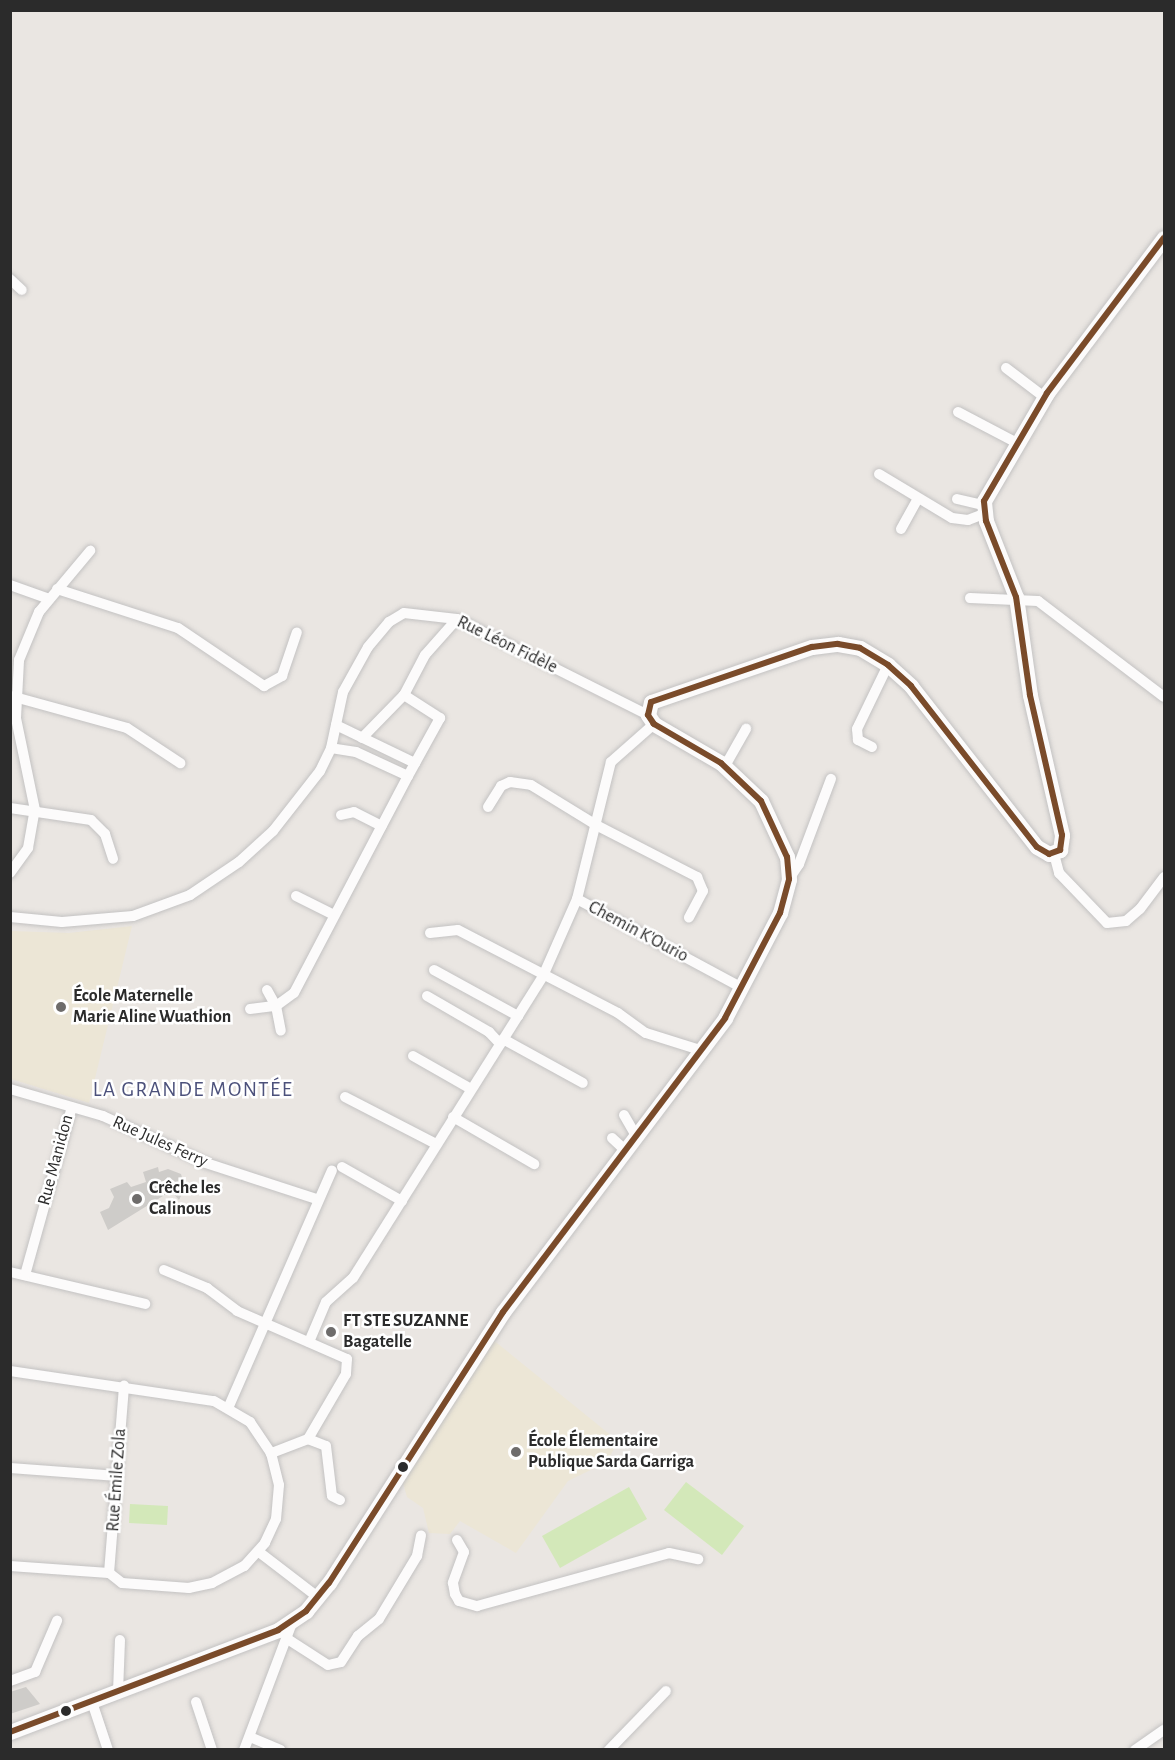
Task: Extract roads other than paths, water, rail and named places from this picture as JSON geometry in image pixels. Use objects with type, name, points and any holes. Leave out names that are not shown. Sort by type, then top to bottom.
[{"type":"main road","points":[[10,1732],[292,1623],[319,1598],[503,1312],[703,1051],[742,988],[780,913],[789,879],[788,857],[775,824],[761,801],[725,766],[651,719],[649,705],[663,695],[824,644],[860,648],[888,665],[1037,847],[1054,854],[1062,845],[1062,835],[1032,705],[1016,597],[984,510],[1017,443],[1044,397],[1164,238]]},
{"type":"street","points":[[10,279],[22,290]]},
{"type":"street","points":[[1006,368],[1044,397]]},
{"type":"street","points":[[958,412],[1017,443]]},
{"type":"street","points":[[879,474],[960,521],[984,510]]},
{"type":"street","points":[[904,510],[915,496]]},
{"type":"street","points":[[901,529],[915,496]]},
{"type":"street","points":[[957,499],[984,510]]},
{"type":"street","points":[[10,873],[27,848],[35,810],[13,696],[26,640],[49,598],[90,551]]},
{"type":"street","points":[[10,585],[49,598]]},
{"type":"street","points":[[57,589],[178,628],[264,686],[282,676],[297,632]]},
{"type":"street","points":[[970,598],[1016,597],[1038,601],[1164,697]]},
{"type":"street","name":"Rue Léon Fidèle","points":[[10,917],[99,921],[167,906],[190,895],[239,862],[273,831],[331,748],[343,692],[368,647],[389,622],[417,612],[457,619],[651,719]]},
{"type":"street","points":[[362,738],[404,695],[425,655],[457,619]]},
{"type":"street","points":[[872,747],[858,740],[857,729],[888,665]]},
{"type":"street","points":[[250,1009],[276,1006],[299,986],[334,915],[440,718],[404,695]]},
{"type":"street","points":[[13,696],[127,728],[180,763]]},
{"type":"street","points":[[577,899],[611,762],[651,719]]},
{"type":"street","points":[[336,725],[415,763]]},
{"type":"street","points":[[725,766],[747,729]]},
{"type":"street","points":[[331,748],[356,752],[408,776]]},
{"type":"street","points":[[789,879],[799,864],[831,779]]},
{"type":"street","points":[[488,807],[501,786],[522,783],[701,880],[703,891],[689,917]]},
{"type":"street","points":[[10,808],[35,810],[97,824],[111,845],[113,859]]},
{"type":"street","points":[[341,815],[354,812],[382,826]]},
{"type":"street","points":[[1054,854],[1059,873],[1107,923],[1126,921],[1140,909],[1164,876]]},
{"type":"street","points":[[296,896],[334,915]]},
{"type":"street","name":"Chemin K'Ourio","points":[[309,1342],[326,1302],[353,1278],[543,976],[577,899],[742,988]]},
{"type":"street","points":[[430,933],[458,930],[618,1013],[646,1033],[703,1051]]},
{"type":"street","points":[[434,970],[518,1016]]},
{"type":"street","points":[[267,990],[276,1006],[281,1031]]},
{"type":"street","points":[[427,996],[502,1041],[583,1083]]},
{"type":"street","points":[[413,1056],[471,1089]]},
{"type":"street","name":"Rue Manidon","points":[[10,1089],[72,1107],[25,1275]]},
{"type":"street","points":[[345,1097],[436,1144]]},
{"type":"street","name":"Rue Jules Ferry","points":[[72,1107],[135,1128],[206,1163],[316,1199]]},
{"type":"street","points":[[624,1115],[636,1136]]},
{"type":"street","points":[[453,1117],[534,1164]]},
{"type":"street","points":[[612,1138],[625,1150]]},
{"type":"street","points":[[229,1406],[316,1199],[337,1169],[402,1201]]},
{"type":"street","points":[[164,1270],[207,1288],[229,1307],[341,1355],[349,1365],[308,1438],[271,1453]]},
{"type":"street","points":[[10,1272],[145,1304]]},
{"type":"street","points":[[10,1371],[124,1386],[229,1406],[250,1422],[271,1453],[279,1485],[279,1505],[259,1552],[231,1575],[200,1587],[130,1585],[117,1581],[109,1573],[10,1566]]},
{"type":"street","name":"Rue Émile Zola","points":[[109,1573],[124,1386]]},
{"type":"street","points":[[308,1438],[326,1446],[332,1496],[340,1500]]},
{"type":"street","points":[[10,1468],[118,1476]]},
{"type":"street","points":[[289,1640],[328,1665],[341,1662],[357,1636],[379,1619],[417,1556],[421,1535]]},
{"type":"street","points":[[457,1540],[464,1552],[453,1583],[455,1594],[459,1601],[477,1606],[669,1553],[698,1559]]},
{"type":"street","points":[[259,1552],[319,1598]]},
{"type":"street","points":[[10,1681],[35,1672],[57,1621]]},
{"type":"street","points":[[244,1749],[289,1640],[292,1623]]},
{"type":"street","points":[[118,1692],[120,1640]]},
{"type":"street","points":[[609,1749],[666,1691]]},
{"type":"street","points":[[92,1702],[108,1749]]},
{"type":"street","points":[[196,1702],[212,1749]]},
{"type":"street","points":[[1135,1749],[1164,1730]]},
{"type":"street","points":[[250,1737],[280,1749]]},
{"type":"place","name":"École Maternelle Marie Aline Wuathion","points":[[61,1007]]},
{"type":"place","name":"Crêche les Calinous","points":[[137,1199]]},
{"type":"place","name":"FT STE SUZANNE Bagatelle","points":[[331,1332]]},
{"type":"place","name":"École Élementaire Publique Sarda Garriga","points":[[516,1452]]},
{"type":"district","name":"LA GRANDE MONTÉE","points":[[193,1090]]}]
